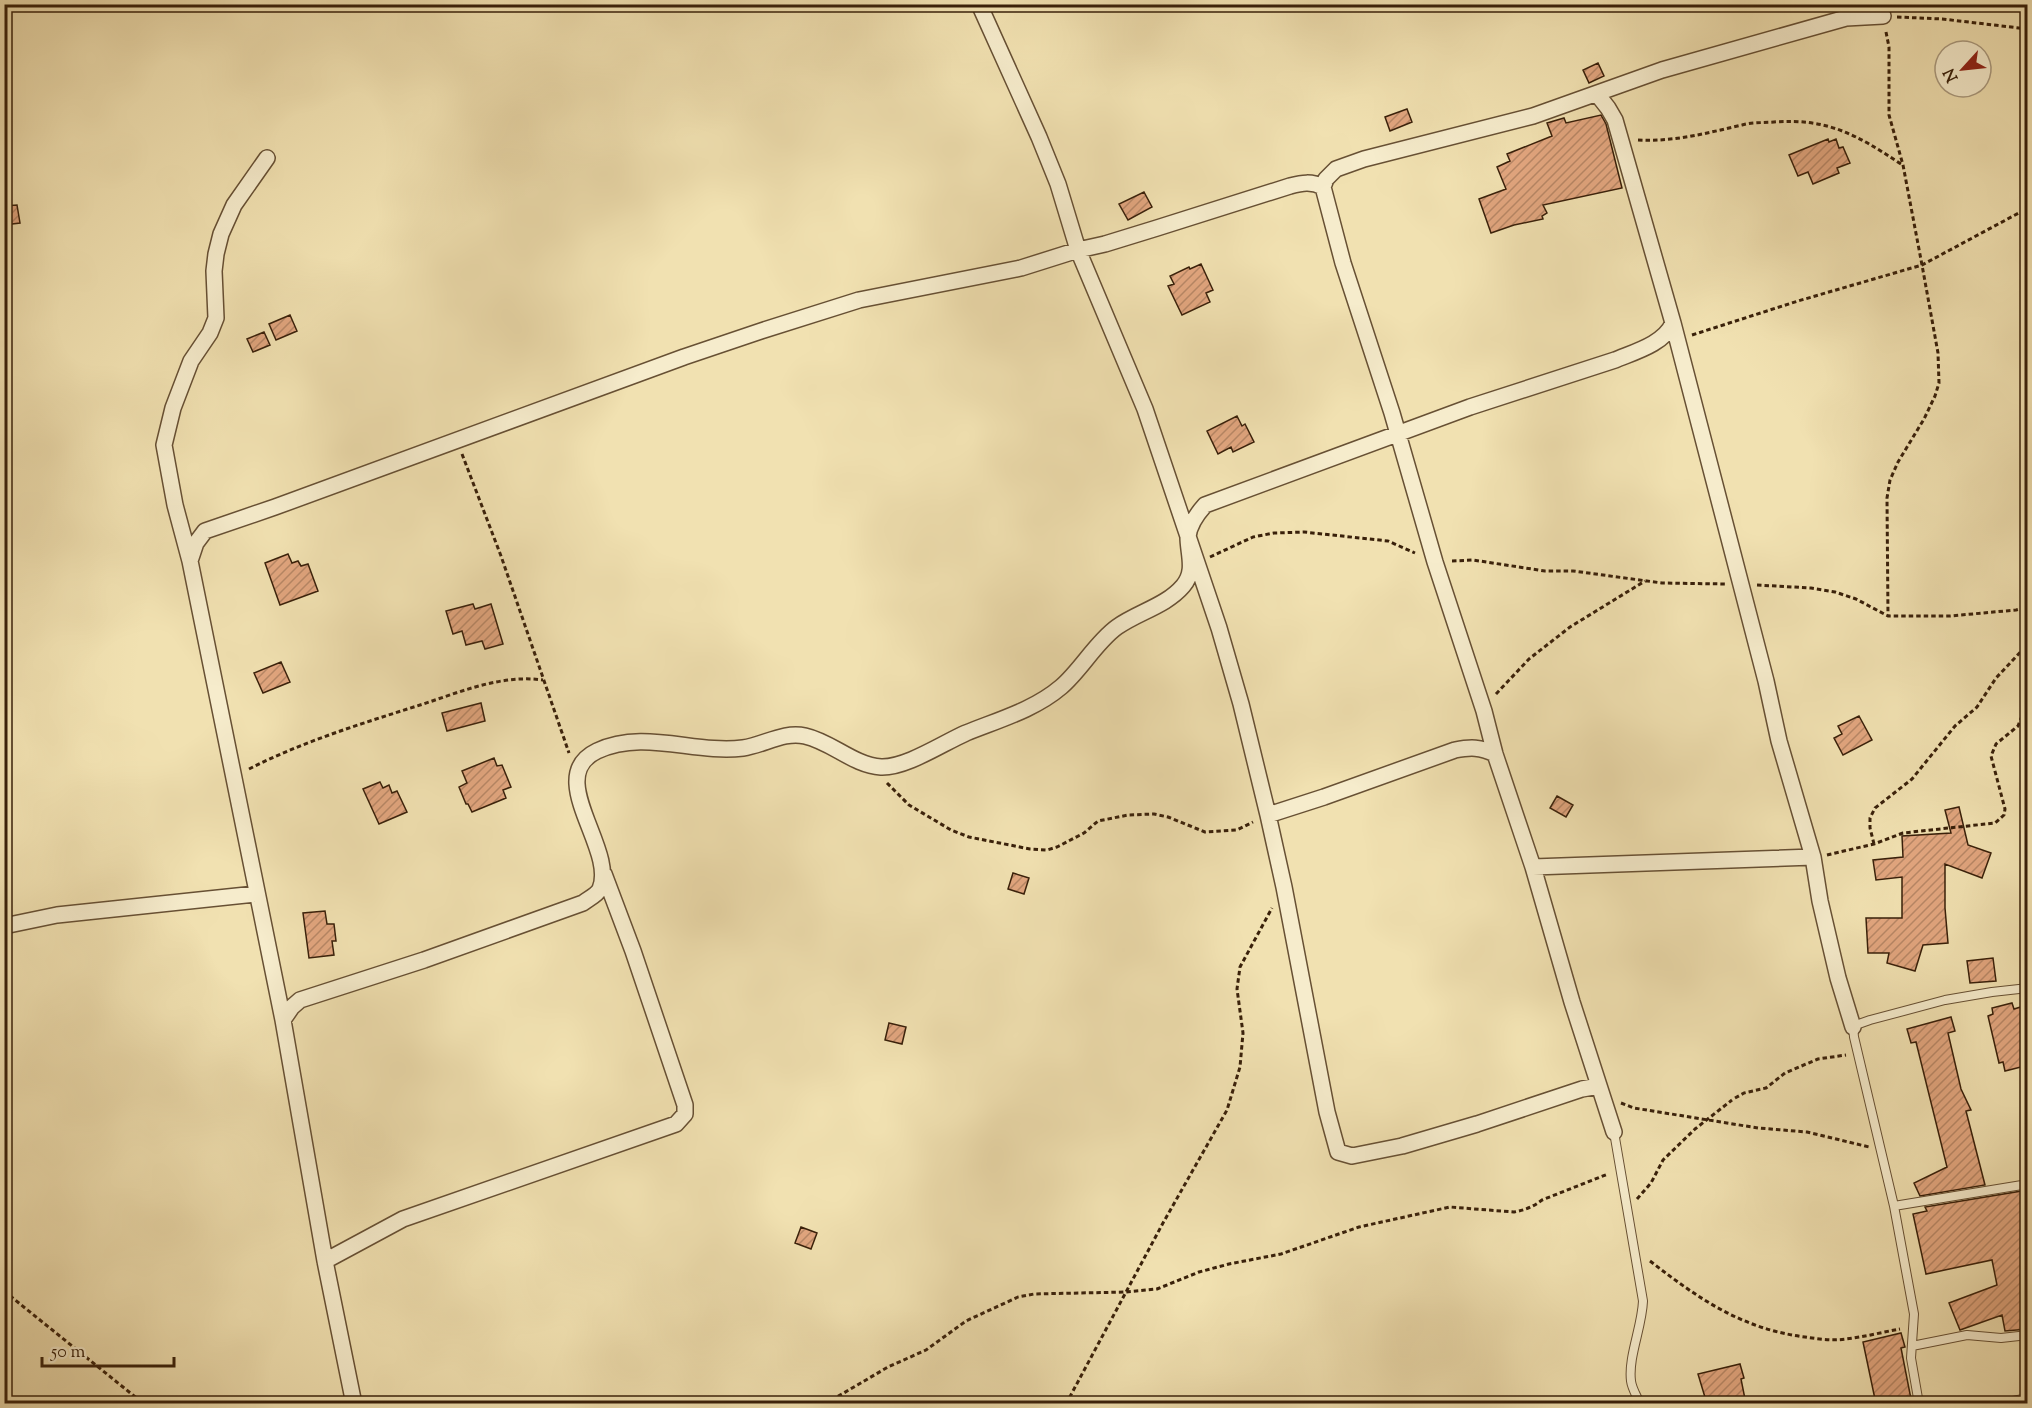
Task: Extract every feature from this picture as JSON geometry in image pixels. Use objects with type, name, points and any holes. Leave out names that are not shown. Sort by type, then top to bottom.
[{"type":"street","points":[[979,4],[1054,175],[1078,250],[1145,410],[1219,628],[1241,704],[1268,814],[1327,1112],[1337,1149],[1341,1154],[1352,1156],[1402,1146],[1582,1089],[1599,1086]]},
{"type":"street","points":[[1614,1132],[1572,1002],[1533,867],[1435,562],[1398,434],[1343,263],[1323,187],[1326,179],[1336,169],[1364,159],[1533,116],[1662,70],[1824,24],[1846,18],[1883,16]]},
{"type":"street","points":[[1597,94],[1615,120],[1675,330],[1766,681],[1779,741],[1813,857],[1822,912],[1854,1032]]},
{"type":"street","points":[[267,158],[234,205],[221,234],[214,271],[216,318],[210,333],[191,361],[173,408],[164,444],[175,505],[190,561],[210,666],[235,777],[256,894],[283,1020],[325,1261],[354,1404]]},
{"type":"street","points":[[190,561],[200,536],[214,527],[275,507],[684,357],[859,300],[1020,268],[1290,186],[1315,183],[1323,187]]},
{"type":"street","points":[[325,1261],[371,1234],[403,1219],[676,1124],[685,1114],[685,1105],[633,951],[604,874],[603,864],[576,785],[578,771],[585,760],[597,751],[623,743],[744,748],[788,735],[802,735],[833,746],[849,757],[869,765],[883,767],[921,756],[964,734],[1008,717],[1047,698],[1074,675],[1114,629],[1172,596],[1188,578],[1191,563],[1188,536],[1196,516],[1205,505],[1510,393],[1615,360],[1675,330]]},
{"type":"street","points":[[1268,814],[1455,750],[1472,746],[1495,754]]},
{"type":"street","points":[[1533,867],[1813,857]]},
{"type":"street","points":[[283,1020],[300,1000],[424,960],[582,903],[599,892],[604,874]]},
{"type":"street","points":[[4,926],[57,915],[256,894]]},
{"type":"lane","points":[[1919,1404],[1913,1371],[1914,1314],[1894,1206],[1854,1032],[1870,1020],[1945,1000],[2028,988]]},
{"type":"lane","points":[[1614,1132],[1643,1301],[1642,1318],[1631,1370],[1631,1382],[1640,1404]]},
{"type":"lane","points":[[1894,1206],[2028,1184]]},
{"type":"lane","points":[[1912,1346],[1967,1335],[2001,1338],[2028,1335]]},
{"type":"lane","points":[[1998,1404],[2028,1398]]},
{"type":"path","points":[[1888,616],[1887,498],[1890,480],[1924,419],[1939,383],[1938,352],[1922,265],[1903,165],[1889,115],[1889,46],[1883,16],[1942,19],[2028,29]]},
{"type":"path","points":[[1620,139],[1669,140],[1711,133],[1745,124],[1806,121],[1832,126],[1871,144],[1903,165]]},
{"type":"path","points":[[1675,330],[1701,334],[1798,301],[1922,265],[2028,208]]},
{"type":"path","points":[[457,440],[501,555],[543,680],[578,771]]},
{"type":"path","points":[[1197,562],[1253,537],[1274,533],[1304,532],[1389,542],[1435,562],[1473,560],[1545,571],[1573,571],[1646,581],[1811,588],[1835,592],[1856,599],[1888,616],[1950,616],[2028,607]]},
{"type":"path","points":[[1490,701],[1529,659],[1570,627],[1646,581]]},
{"type":"path","points":[[1874,844],[1870,818],[1875,808],[1912,779],[1955,726],[1977,707],[1996,678],[2028,644]]},
{"type":"path","points":[[235,777],[274,756],[314,741],[468,690],[514,678],[527,677],[543,680]]},
{"type":"path","points":[[1813,857],[1874,844],[1903,833],[1995,823],[2001,819],[2005,809],[1990,756],[1996,744],[2018,726],[2028,686]]},
{"type":"path","points":[[869,765],[909,806],[951,830],[969,837],[1030,849],[1047,850],[1057,847],[1084,833],[1098,820],[1128,815],[1154,814],[1168,817],[1205,832],[1237,830],[1268,814]]},
{"type":"path","points":[[1066,1404],[1227,1110],[1240,1067],[1243,1033],[1237,989],[1240,967],[1284,886]]},
{"type":"path","points":[[1628,1213],[1651,1183],[1663,1160],[1708,1119],[1744,1093],[1766,1088],[1785,1073],[1818,1059],[1846,1055],[1851,1049],[1854,1032]]},
{"type":"path","points":[[1599,1086],[1617,1102],[1634,1108],[1758,1128],[1808,1132],[1880,1149]]},
{"type":"path","points":[[825,1404],[888,1367],[926,1350],[966,1321],[1018,1297],[1034,1294],[1157,1289],[1199,1272],[1281,1254],[1359,1227],[1450,1207],[1523,1211],[1542,1200],[1621,1168]]},
{"type":"path","points":[[1636,1251],[1709,1305],[1759,1328],[1823,1340],[1845,1339],[1914,1326]]},
{"type":"path","points":[[4,1291],[144,1404]]},
{"type":"building","points":[[1598,63],[1604,76],[1589,83],[1583,70]]},
{"type":"building","points":[[1407,109],[1412,122],[1390,131],[1385,117]]},
{"type":"building","points":[[1601,115],[1606,124],[1622,188],[1543,205],[1547,213],[1542,216],[1543,219],[1491,233],[1479,199],[1506,189],[1497,167],[1510,161],[1507,154],[1552,136],[1547,123],[1564,118],[1566,123]]},
{"type":"building","points":[[1828,139],[1829,142],[1836,139],[1839,148],[1843,147],[1850,163],[1837,168],[1839,173],[1813,184],[1808,172],[1798,176],[1789,155]]},
{"type":"building","points":[[1144,192],[1152,207],[1128,220],[1119,204]]},
{"type":"building","points":[[17,205],[20,223],[4,225],[4,206]]},
{"type":"building","points":[[1201,264],[1213,290],[1206,293],[1210,302],[1182,315],[1168,286],[1174,284],[1170,276]]},
{"type":"building","points":[[290,315],[297,331],[276,340],[269,324]]},
{"type":"building","points":[[264,332],[270,345],[253,352],[247,339]]},
{"type":"building","points":[[1237,416],[1242,426],[1245,424],[1254,442],[1233,452],[1231,447],[1218,454],[1207,431]]},
{"type":"building","points":[[288,554],[292,563],[298,561],[301,566],[308,564],[318,591],[280,605],[265,563]]},
{"type":"building","points":[[473,604],[475,609],[491,604],[503,644],[485,649],[482,641],[466,645],[462,631],[453,634],[446,611]]},
{"type":"building","points":[[281,662],[290,682],[263,693],[254,673]]},
{"type":"building","points":[[481,703],[485,721],[447,731],[442,713]]},
{"type":"building","points":[[1859,716],[1872,740],[1843,755],[1834,738],[1842,734],[1838,726]]},
{"type":"building","points":[[494,758],[497,766],[502,765],[511,787],[503,790],[506,798],[472,812],[459,787],[467,783],[462,771]]},
{"type":"building","points":[[380,782],[383,788],[389,785],[392,793],[397,791],[407,812],[379,824],[363,789]]},
{"type":"building","points":[[1557,796],[1573,805],[1566,817],[1550,808]]},
{"type":"building","points":[[1959,807],[1968,845],[1991,853],[1982,878],[1945,864],[1948,943],[1923,945],[1915,971],[1887,963],[1889,953],[1868,953],[1866,918],[1902,918],[1902,877],[1876,880],[1873,860],[1903,857],[1902,836],[1951,833],[1945,810]]},
{"type":"building","points":[[1013,873],[1029,878],[1024,894],[1008,889]]},
{"type":"building","points":[[325,911],[327,924],[334,924],[336,941],[332,941],[334,955],[309,958],[303,913]]},
{"type":"building","points":[[1993,958],[1996,981],[1970,983],[1967,961]]},
{"type":"building","points":[[2012,1003],[2014,1009],[2024,1006],[2028,1019],[2028,1061],[2024,1062],[2025,1066],[2005,1071],[2003,1062],[1999,1063],[1988,1016],[1993,1014],[1992,1008]]},
{"type":"building","points":[[1951,1017],[1955,1031],[1948,1033],[1961,1089],[1971,1110],[1966,1111],[1985,1185],[1920,1196],[1914,1183],[1947,1167],[1916,1042],[1911,1043],[1907,1029]]},
{"type":"building","points":[[889,1023],[906,1027],[902,1044],[885,1040]]},
{"type":"building","points":[[2028,1190],[2028,1329],[2005,1331],[2002,1315],[1960,1330],[1949,1303],[1997,1285],[1992,1260],[1926,1274],[1913,1214],[1927,1211],[1925,1207]]},
{"type":"building","points":[[801,1227],[817,1233],[811,1249],[795,1243]]},
{"type":"building","points":[[1901,1333],[1905,1347],[1901,1348],[1912,1404],[1876,1404],[1863,1342]]},
{"type":"building","points":[[1740,1364],[1744,1378],[1741,1379],[1746,1404],[1707,1404],[1698,1374]]}]
